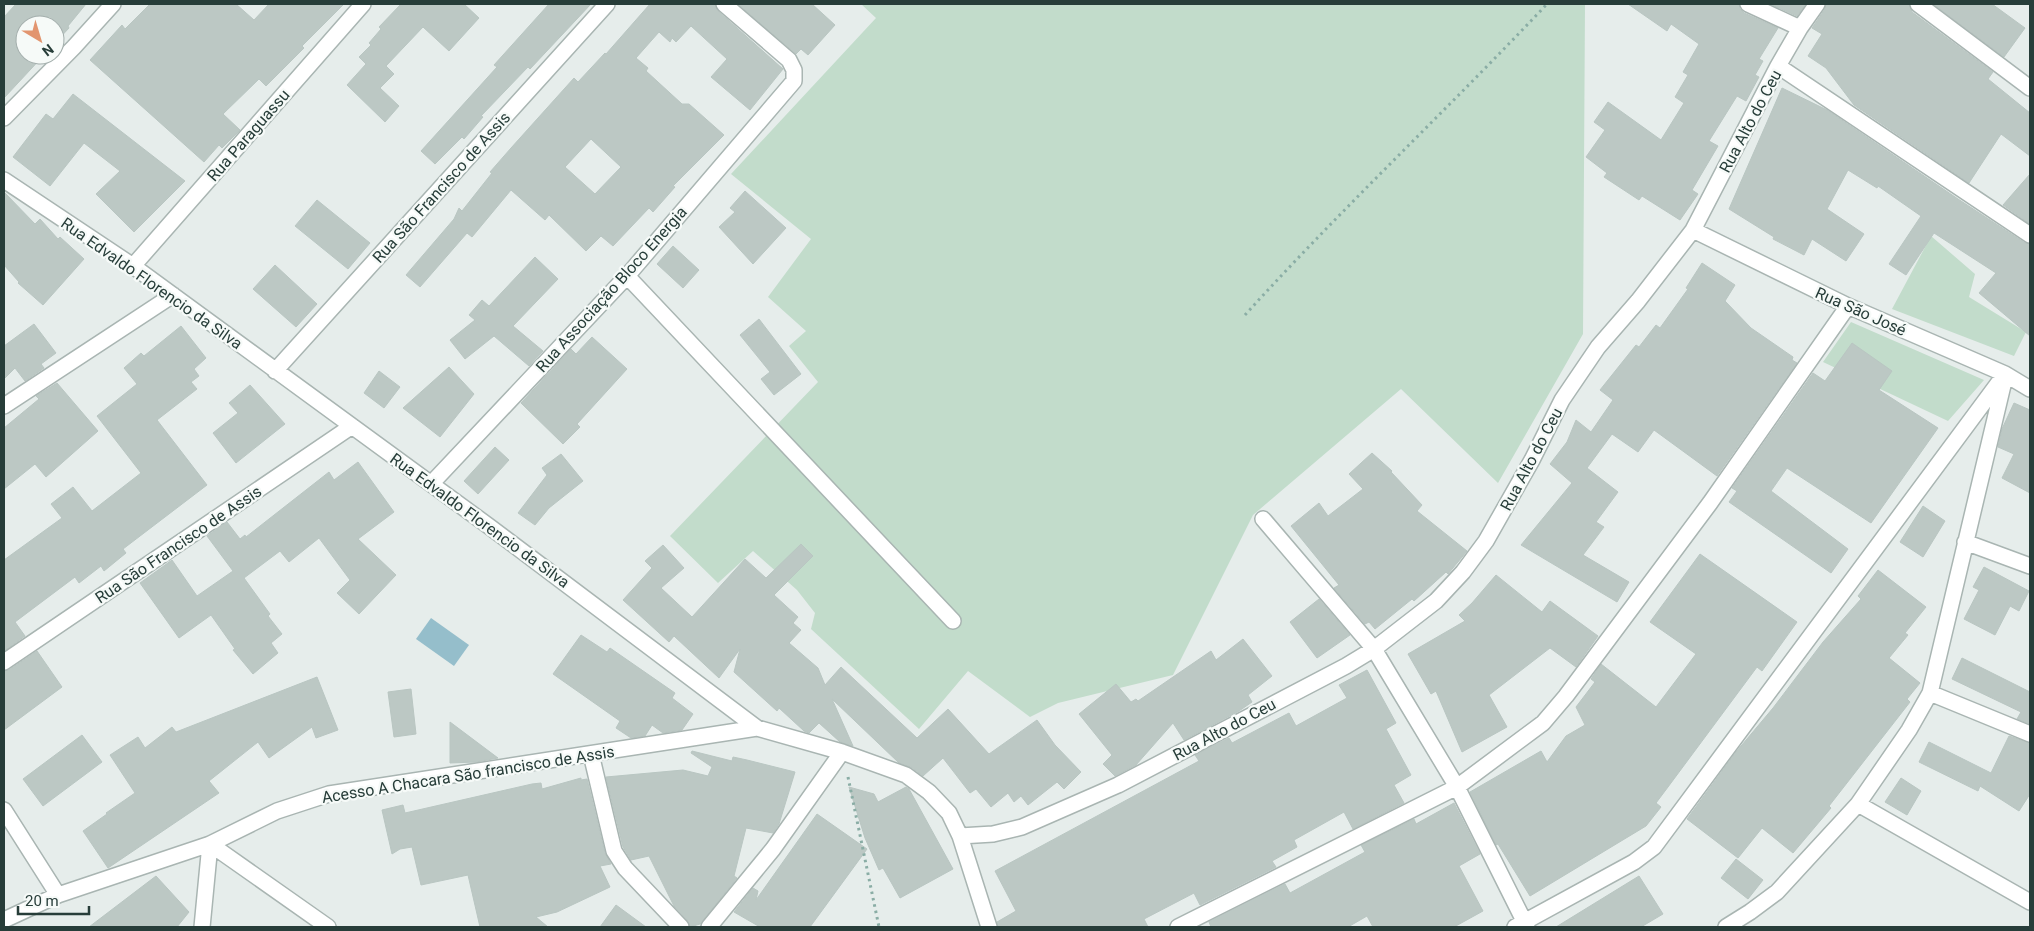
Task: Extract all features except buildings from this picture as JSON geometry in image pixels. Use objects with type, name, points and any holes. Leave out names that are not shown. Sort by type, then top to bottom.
[{"type":"street","points":[[4,118],[74,47],[113,4]]},
{"type":"street","name":"Rua Paraguassu","points":[[133,266],[363,4]]},
{"type":"street","name":"Rua São Francisco de Assis","points":[[275,371],[607,4]]},
{"type":"street","name":"Rua Associação Bloco Energia","points":[[431,484],[626,276],[794,82],[794,70],[789,60],[724,4]]},
{"type":"street","points":[[1748,4],[1800,28]]},
{"type":"street","name":"Rua Alto do Ceu","points":[[960,836],[994,834],[1022,827],[1118,785],[1346,666],[1374,649],[1436,601],[1463,572],[1486,541],[1532,460],[1562,400],[1598,347],[1638,301],[1693,230],[1778,66],[1800,28],[1817,4]]},
{"type":"street","points":[[1918,4],[2030,88]]},
{"type":"street","points":[[1778,66],[2030,235]]},
{"type":"street","name":"Rua Edvaldo Florencio da Silva","points":[[4,180],[173,295],[431,484],[757,728],[842,752],[906,775],[930,792],[949,813],[960,836],[989,927]]},
{"type":"street","name":"Rua São José","points":[[1693,230],[1848,306],[2028,383]]},
{"type":"street","points":[[626,276],[953,621]]},
{"type":"street","points":[[4,406],[173,295]]},
{"type":"street","points":[[1178,927],[1457,787],[1543,723],[1566,696],[1710,503],[1848,306]]},
{"type":"street","points":[[1263,519],[1374,649],[1457,787],[1523,926],[1634,862],[1654,847],[1696,794],[2005,374]]},
{"type":"street","points":[[1726,927],[1777,892],[1858,804],[1909,730],[1930,693],[2005,374]]},
{"type":"street","name":"Rua São Francisco de Assis","points":[[4,662],[352,426]]},
{"type":"street","points":[[1965,542],[2030,566]]},
{"type":"street","points":[[1930,693],[2030,734]]},
{"type":"street","name":"Acesso A Chacara São francisco de Assis","points":[[4,920],[58,896],[210,844],[277,811],[329,794],[757,728]]},
{"type":"street","points":[[709,927],[773,849],[842,752]]},
{"type":"street","points":[[591,754],[614,851],[625,868],[682,927]]},
{"type":"street","points":[[1858,804],[2030,902]]},
{"type":"street","points":[[4,810],[58,896]]},
{"type":"street","points":[[202,927],[210,844],[328,927]]},
{"type":"path","points":[[1245,315],[1304,250],[1547,4]]},
{"type":"path","points":[[842,752],[880,927]]},
{"type":"green space","points":[[861,4],[1585,4],[1583,334],[1498,483],[1401,389],[1253,515],[1173,675],[1058,703],[1030,717],[968,671],[919,729],[811,629],[815,613],[797,590],[753,551],[718,583],[670,536],[818,382],[789,346],[806,331],[768,297],[811,239],[731,174],[876,18]]},
{"type":"green space","points":[[1931,236],[1975,274],[1969,297],[2026,332],[2014,356],[1892,309]]},
{"type":"green space","points":[[1851,322],[1984,380],[1948,421],[1823,362]]},
{"type":"water","points":[[431,618],[469,645],[454,666],[416,639]]}]
